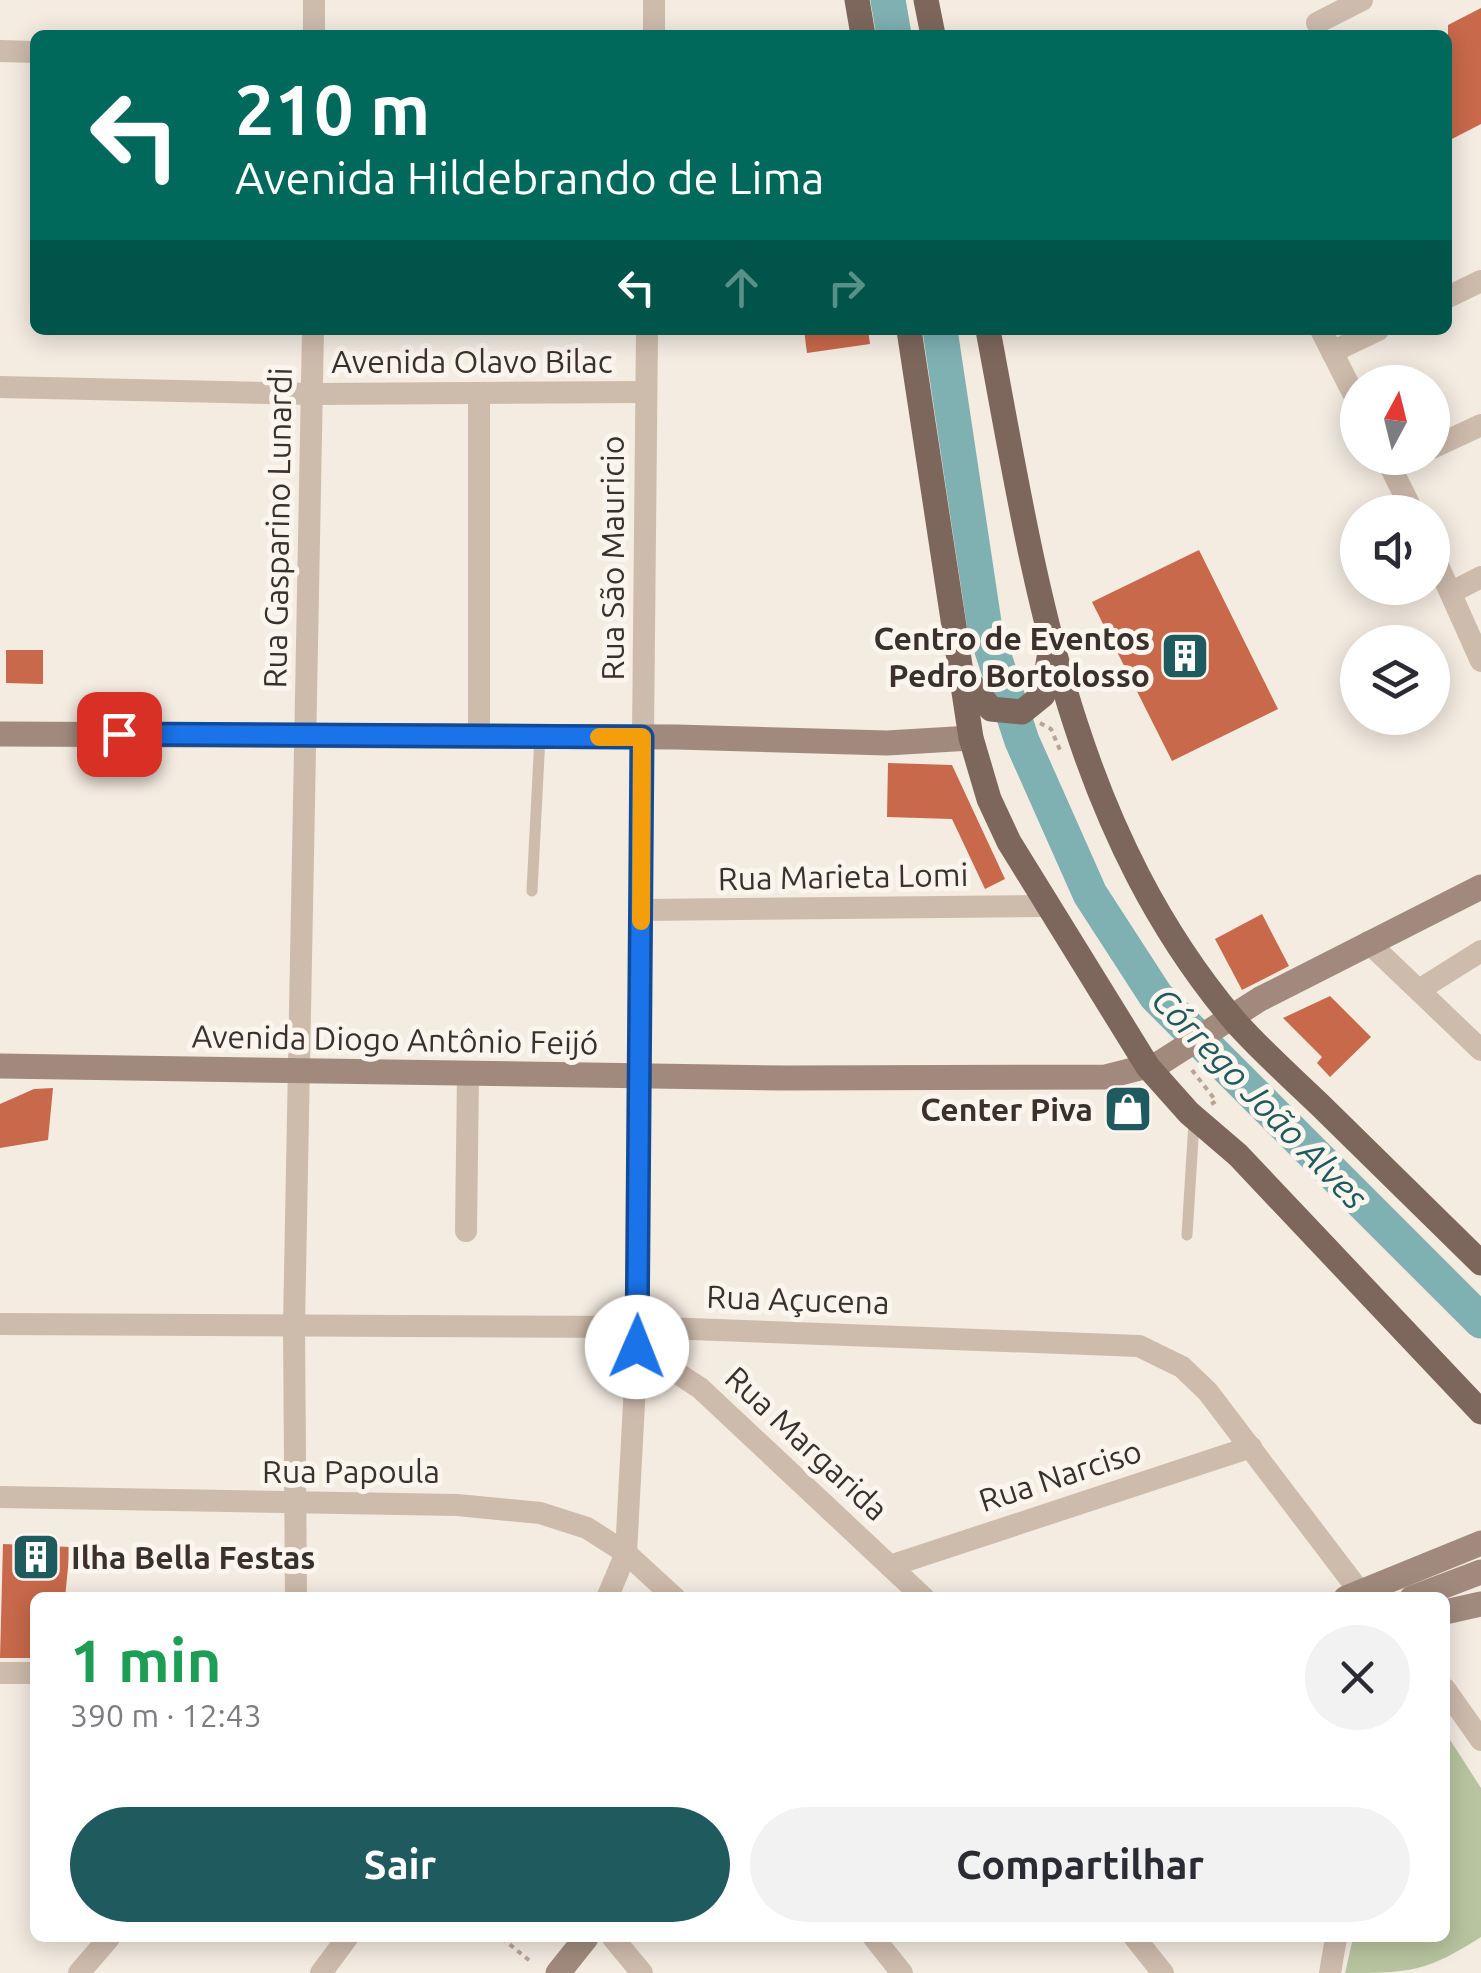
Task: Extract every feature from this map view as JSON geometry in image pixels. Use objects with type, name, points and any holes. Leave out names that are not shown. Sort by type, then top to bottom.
[{"type":"main road","points":[[857,0],[861,30]]},
{"type":"main road","points":[[926,0],[932,30]]},
{"type":"main road","points":[[910,335],[967,681],[971,738],[988,798],[1045,906],[1194,1117],[1238,1155],[1481,1412]]},
{"type":"main road","points":[[989,335],[1048,662],[1112,823],[1176,942],[1231,1016],[1481,1263]]},
{"type":"main road","points":[[967,681],[991,709],[1022,712],[1039,701],[1048,662]]},
{"type":"main road","points":[[0,734],[479,735],[887,743],[971,738]]},
{"type":"main road","points":[[1154,1065],[1231,1016],[1481,887]]},
{"type":"main road","name":"Avenida Diogo Antônio Feijó","points":[[0,1066],[1014,1078],[1105,1077],[1154,1065]]},
{"type":"main road","points":[[1361,1592],[1481,1544]]},
{"type":"main road","points":[[1427,1592],[1481,1572]]},
{"type":"main road","points":[[1450,1611],[1481,1604]]},
{"type":"main road","points":[[558,1973],[583,1942]]},
{"type":"street","points":[[314,0],[314,30]]},
{"type":"street","points":[[654,0],[654,30]]},
{"type":"street","points":[[1317,23],[1362,0]]},
{"type":"street","points":[[0,51],[30,52]]},
{"type":"street","points":[[1452,295],[1481,280]]},
{"type":"street","name":"Rua Gasparino Lunardi","points":[[296,1592],[294,1326],[302,1072],[313,335]]},
{"type":"street","name":"Rua São Mauricio","points":[[610,1592],[626,1553],[638,1337],[647,335]]},
{"type":"street","points":[[1324,335],[1340,367]]},
{"type":"street","points":[[1332,352],[1368,335]]},
{"type":"street","name":"Avenida Olavo Bilac","points":[[0,387],[312,394],[645,392]]},
{"type":"street","points":[[479,394],[479,735]]},
{"type":"street","points":[[1450,440],[1481,425]]},
{"type":"street","points":[[1452,592],[1481,578]]},
{"type":"street","points":[[1450,588],[1481,660]]},
{"type":"street","name":"Rua Marieta Lomi","points":[[641,910],[1045,906]]},
{"type":"street","points":[[1368,942],[1481,1050]]},
{"type":"street","points":[[1419,990],[1481,951]]},
{"type":"street","points":[[466,1231],[468,1074]]},
{"type":"street","name":"Rua Açucena","points":[[0,1324],[294,1326],[1139,1346],[1182,1367],[1251,1447],[1351,1592]]},
{"type":"street","name":"Rua Margarida","points":[[638,1337],[700,1388],[918,1592]]},
{"type":"street","name":"Rua Narciso","points":[[890,1566],[1251,1447]]},
{"type":"street","name":"Rua Papoula","points":[[0,1497],[458,1505],[540,1513],[587,1528],[626,1553],[668,1592]]},
{"type":"street","points":[[0,1673],[30,1674]]},
{"type":"street","points":[[1450,1696],[1481,1740]]},
{"type":"street","points":[[79,1973],[106,1942]]},
{"type":"street","points":[[321,1973],[344,1942]]},
{"type":"street","points":[[617,1942],[642,1973]]},
{"type":"street","points":[[877,1942],[902,1973]]},
{"type":"street","points":[[1139,1942],[1163,1973]]},
{"type":"street","points":[[1330,1973],[1335,1942]]},
{"type":"lane","points":[[532,891],[540,736]]},
{"type":"lane","points":[[1187,1235],[1194,1117]]},
{"type":"path","points":[[507,1942],[530,1960]]},
{"type":"green space","points":[[1450,1740],[1481,1788],[1481,1937],[1417,1968],[1345,1973],[1352,1942],[1450,1942]]},
{"type":"building","points":[[1481,8],[1481,124],[1452,139],[1452,30],[1448,30],[1448,25]]},
{"type":"building","points":[[805,335],[869,335],[870,344],[807,353]]},
{"type":"building","name":"Centro de Eventos Pedro Bortolosso","points":[[1199,550],[1278,709],[1172,761],[1092,602]]},
{"type":"building","points":[[6,650],[43,650],[43,684],[6,683]]},
{"type":"building","points":[[888,763],[952,765],[1005,879],[985,889],[952,819],[887,817]]},
{"type":"building","points":[[1262,914],[1289,966],[1242,990],[1215,939]]},
{"type":"building","points":[[1330,996],[1371,1037],[1330,1077],[1317,1063],[1322,1057],[1283,1018]]},
{"type":"building","points":[[53,1088],[48,1140],[0,1148],[0,1104],[34,1089]]},
{"type":"building","points":[[3,1544],[70,1547],[66,1592],[30,1592],[30,1658],[0,1658]]},
{"type":"waterway","name":"Córrego João Alves","points":[[888,0],[893,30]]},
{"type":"waterway","name":"Córrego João Alves","points":[[941,335],[985,629],[1022,741],[1090,894],[1156,996],[1481,1321]]},
{"type":"slow traffic","points":[[599,737],[642,737],[641,921]]},
{"type":"place","name":"Centro de Eventos Pedro Bortolosso","points":[[1185,656]]},
{"type":"place","name":"Center Piva","points":[[1128,1109]]},
{"type":"place","name":"Ilha Bella Festas","points":[[36,1557]]},
{"type":"route","points":[[119,734],[642,737],[637,1347]]}]
